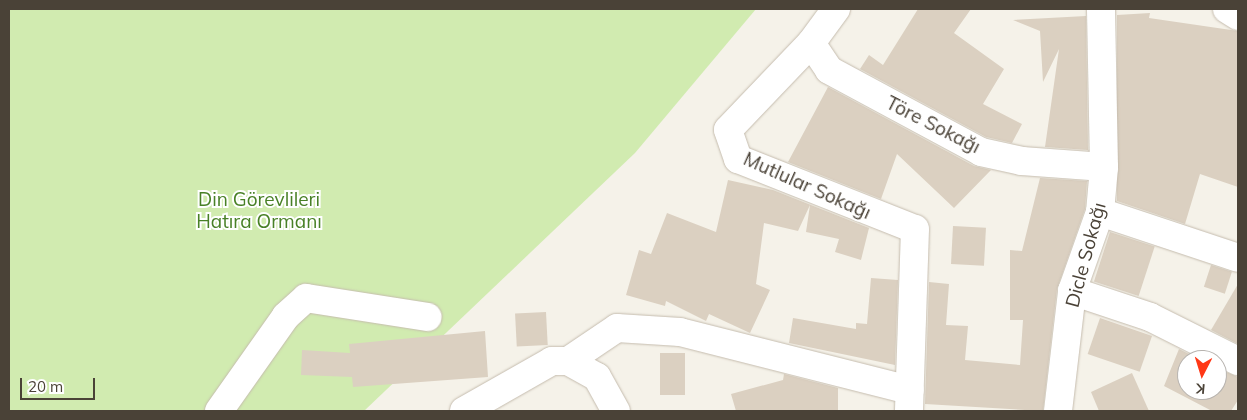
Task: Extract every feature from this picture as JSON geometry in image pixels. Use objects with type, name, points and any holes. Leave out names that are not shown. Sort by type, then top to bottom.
[{"type":"street","name":"Mutlular Sokağı","points":[[836,9],[811,43],[728,130],[738,159],[915,230],[910,400]]},
{"type":"street","name":"Dicle Sokağı","points":[[1058,411],[1072,291],[1100,212],[1104,167],[1101,9]]},
{"type":"street","points":[[1227,9],[1238,16]]},
{"type":"street","name":"Töre Sokağı","points":[[811,43],[829,70],[981,152],[1022,161],[1104,167]]},
{"type":"street","points":[[1100,212],[1238,258]]},
{"type":"street","points":[[1072,291],[1150,317],[1238,361]]},
{"type":"street","points":[[219,411],[286,316],[306,298],[428,317]]},
{"type":"street","points":[[568,361],[617,328],[680,332],[910,400]]},
{"type":"street","points":[[464,411],[552,361],[568,361],[597,377],[616,411]]},
{"type":"green space","name":"Din Görevlileri Hatıra Ormanı","points":[[9,9],[756,9],[635,153],[364,411],[9,411]]},
{"type":"building","points":[[918,9],[971,9],[954,33],[1004,69],[983,104],[1022,124],[1012,143],[986,137],[860,69],[869,55],[883,65]]},
{"type":"building","points":[[1150,13],[1149,18],[1238,31],[1238,187],[1200,174],[1185,224],[1117,201],[1117,15]]},
{"type":"building","points":[[1086,16],[1088,150],[1045,147],[1059,49],[1043,82],[1040,31],[1013,20]]},
{"type":"building","points":[[828,87],[974,166],[991,170],[954,208],[897,154],[881,199],[788,162]]},
{"type":"building","points":[[1040,178],[1087,181],[1085,209],[1057,289],[1043,411],[925,404],[929,282],[949,284],[946,325],[968,326],[965,360],[1020,365],[1023,320],[1010,320],[1010,250],[1022,251]]},
{"type":"building","points":[[728,180],[773,190],[869,228],[861,260],[835,252],[839,239],[806,232],[810,205],[798,231],[764,223],[756,284],[770,290],[750,333],[709,314],[706,321],[666,301],[665,306],[626,295],[639,250],[651,254],[667,213],[716,232]]},
{"type":"building","points":[[953,226],[986,228],[984,266],[951,264]]},
{"type":"building","points":[[1110,232],[1155,247],[1139,296],[1094,281]]},
{"type":"building","points":[[1211,265],[1232,272],[1225,294],[1204,287]]},
{"type":"building","points":[[871,278],[898,280],[895,365],[789,343],[793,318],[856,329],[856,323],[867,324]]},
{"type":"building","points":[[1238,284],[1238,344],[1211,330]]},
{"type":"building","points":[[546,312],[548,345],[517,347],[515,314]]},
{"type":"building","points":[[1100,318],[1152,336],[1140,372],[1088,354]]},
{"type":"building","points":[[485,331],[488,377],[353,387],[352,377],[301,375],[302,350],[350,353],[349,344]]},
{"type":"building","points":[[660,353],[685,353],[685,395],[660,395]]},
{"type":"building","points":[[1177,354],[1177,393],[1164,386]]},
{"type":"building","points":[[1227,372],[1238,377],[1238,400],[1231,411],[1212,411],[1191,400],[1227,400]]},
{"type":"building","points":[[1132,373],[1149,411],[1099,411],[1091,392]]},
{"type":"building","points":[[784,374],[838,388],[838,411],[736,411],[731,394],[783,380]]}]
